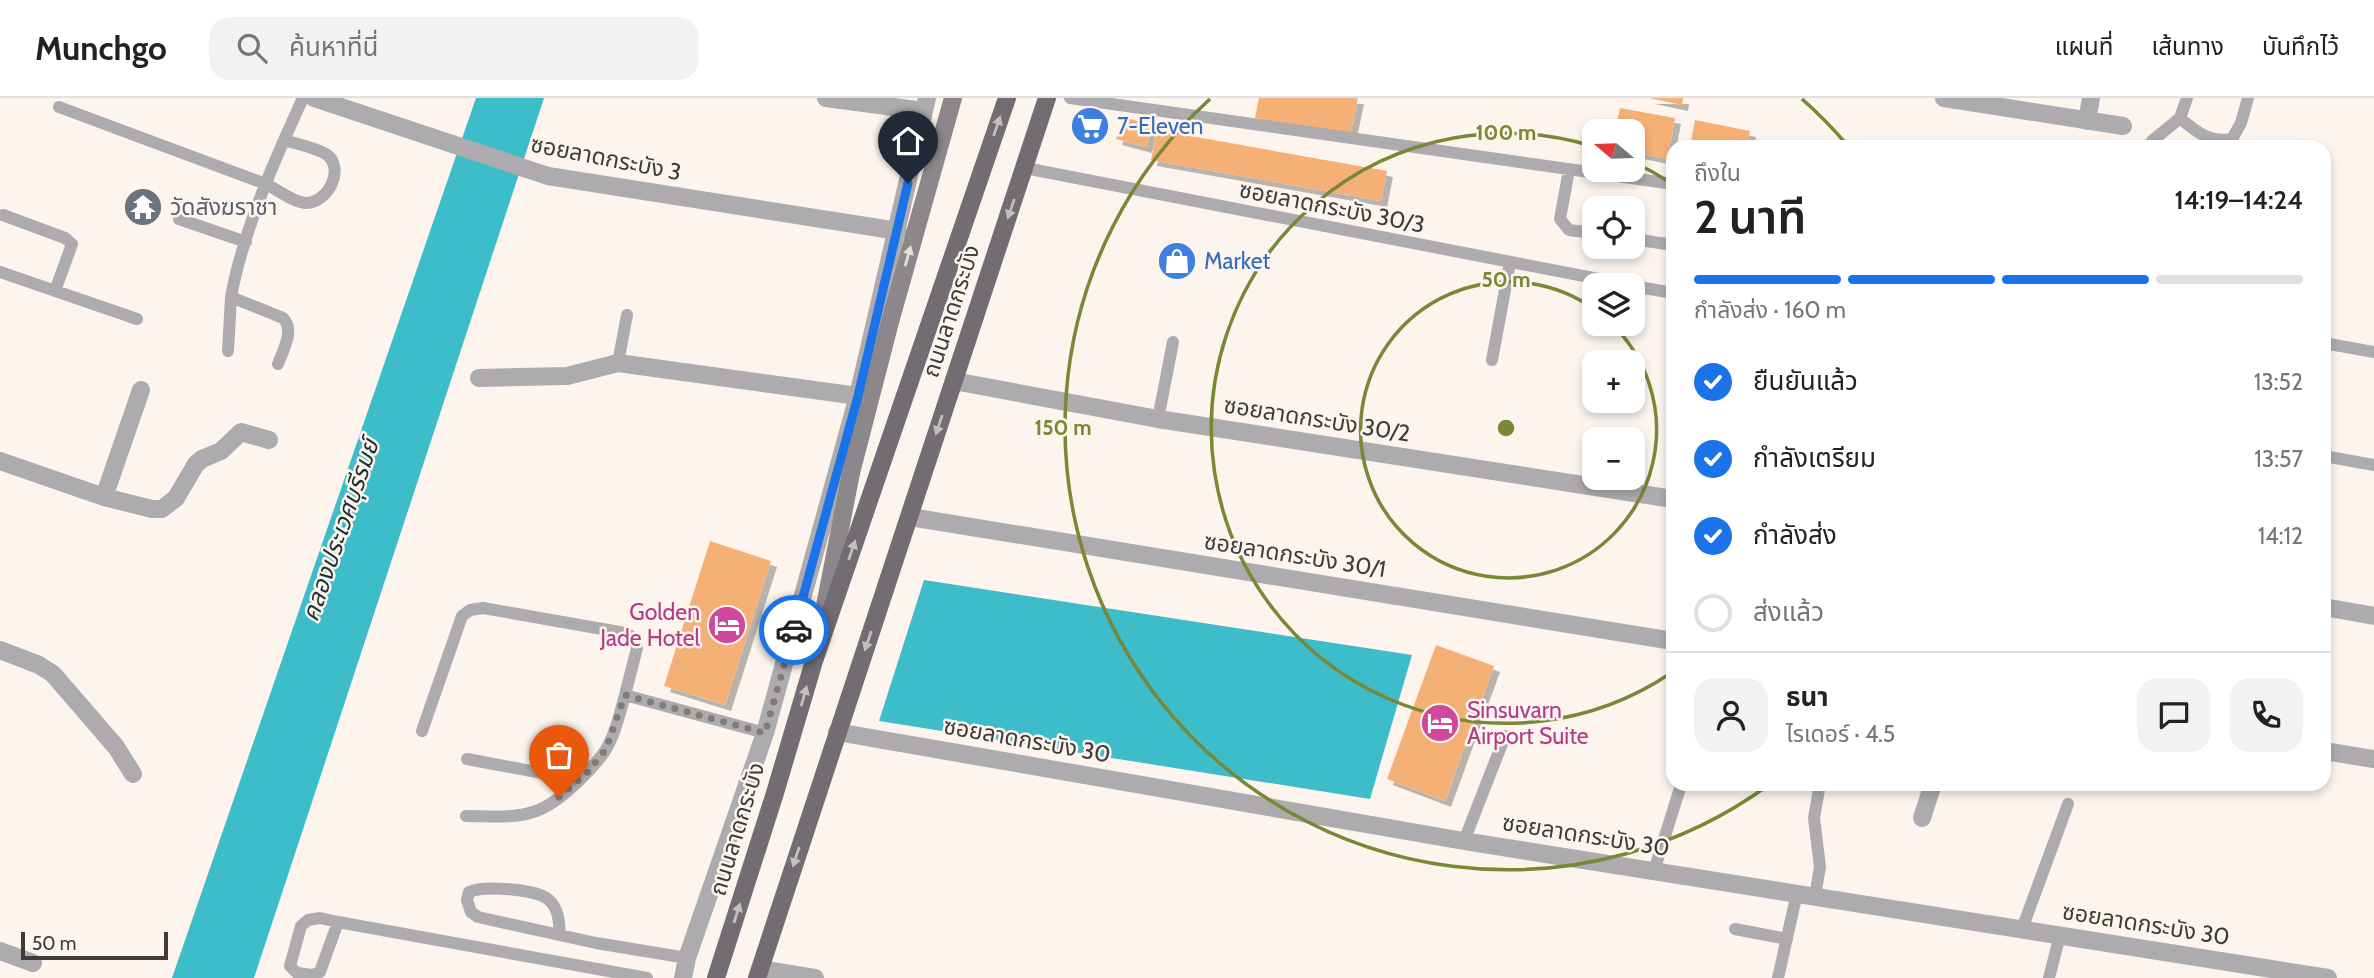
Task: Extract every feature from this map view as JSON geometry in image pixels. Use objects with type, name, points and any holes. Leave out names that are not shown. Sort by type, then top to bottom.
[{"type":"main road","points":[[814,661],[851,473],[953,98]]},
{"type":"main road","name":"ถนนลาดกระบัง","points":[[716,978],[814,661],[1007,98]]},
{"type":"main road","name":"ถนนลาดกระบัง","points":[[758,973],[1047,98]]},
{"type":"street","name":"ซอยลาดกระบัง 3","points":[[314,98],[548,176],[898,231]]},
{"type":"street","points":[[683,978],[687,958],[765,733],[858,396],[926,105],[826,98]]},
{"type":"street","points":[[1944,98],[2123,126]]},
{"type":"street","points":[[2088,121],[2091,98]]},
{"type":"street","points":[[478,378],[567,376],[586,373],[601,365],[618,363],[858,396]]},
{"type":"street","name":"ซอยลาดกระบัง 30/2","points":[[954,381],[1158,419],[1666,498]]},
{"type":"street","points":[[104,497],[141,390]]},
{"type":"street","points":[[0,461],[104,497],[162,509],[176,498],[196,464],[221,451],[236,435],[241,432],[269,440]]},
{"type":"street","name":"ซอยลาดกระบัง 30/1","points":[[910,517],[1666,640]]},
{"type":"street","points":[[2331,608],[2374,616]]},
{"type":"street","points":[[0,650],[39,665],[53,674],[116,747],[134,774]]},
{"type":"street","name":"ซอยลาดกระบัง 30","points":[[837,732],[1464,841],[2328,978]]},
{"type":"street","points":[[2331,752],[2374,759]]},
{"type":"street","points":[[1922,818],[1931,791]]},
{"type":"street","points":[[0,951],[33,962]]},
{"type":"street","points":[[758,973],[815,978]]},
{"type":"lane","points":[[228,351],[231,297],[246,242],[266,184],[303,98]]},
{"type":"lane","points":[[1070,98],[1666,183]]},
{"type":"lane","points":[[2153,140],[2180,118],[2187,98]]},
{"type":"lane","points":[[2226,140],[2232,139],[2241,123],[2248,98]]},
{"type":"lane","points":[[59,107],[266,184],[305,203],[318,201],[333,181],[335,167],[325,154],[284,140]]},
{"type":"lane","points":[[2180,118],[2196,133],[2218,140]]},
{"type":"lane","name":"ซอยลาดกระบัง 30/3","points":[[1025,168],[1582,276]]},
{"type":"lane","points":[[1569,170],[1560,219],[1569,230],[1582,232]]},
{"type":"lane","points":[[3,215],[65,238],[72,244],[55,291]]},
{"type":"lane","points":[[179,219],[246,242]]},
{"type":"lane","points":[[1645,241],[1666,244]]},
{"type":"lane","points":[[1492,360],[1510,263]]},
{"type":"lane","points":[[0,272],[137,320]]},
{"type":"lane","name":"ซอยลาดกระบัง 30/3","points":[[1645,288],[1666,292]]},
{"type":"lane","points":[[231,297],[283,318],[289,323],[278,364]]},
{"type":"lane","points":[[618,363],[627,315]]},
{"type":"lane","points":[[1158,419],[1173,342]]},
{"type":"lane","points":[[2331,344],[2374,352]]},
{"type":"lane","points":[[2331,457],[2374,465]]},
{"type":"lane","points":[[422,731],[462,616],[470,610],[483,608],[625,633],[636,639],[637,648],[625,695],[606,749],[579,780],[537,811],[510,817],[466,816]]},
{"type":"lane","points":[[625,695],[765,733]]},
{"type":"lane","points":[[1464,841],[1505,736]]},
{"type":"lane","points":[[467,759],[579,780]]},
{"type":"lane","points":[[1654,871],[1679,791]]},
{"type":"lane","points":[[1778,978],[1787,939],[1820,867],[1814,818],[1819,791]]},
{"type":"lane","points":[[2022,929],[2068,804]]},
{"type":"lane","points":[[561,935],[556,910],[548,899],[541,895],[524,891],[477,888],[469,892],[467,900],[471,912],[478,918],[561,935],[687,958]]},
{"type":"lane","points":[[338,922],[320,972],[313,975],[292,971],[290,960],[301,926],[308,920],[320,918],[647,978]]},
{"type":"lane","points":[[1735,929],[1787,939]]},
{"type":"lane","points":[[2049,978],[2060,935]]},
{"type":"water","name":"คลองประเวศบุรีรมย์","points":[[476,98],[544,98],[254,978],[172,978]]},
{"type":"water","points":[[924,580],[1412,655],[1370,799],[879,721]]},
{"type":"building","points":[[1259,98],[1358,98],[1350,136],[1255,118]]},
{"type":"building","points":[[1649,98],[1683,98],[1682,105]]},
{"type":"building","points":[[1620,108],[1675,118],[1671,140],[1666,140],[1666,159],[1645,154],[1645,119],[1618,119]]},
{"type":"building","points":[[1123,117],[1152,125],[1146,147],[1116,139]]},
{"type":"building","points":[[1695,120],[1750,131],[1748,140],[1691,140]]},
{"type":"building","points":[[1157,130],[1387,171],[1381,201],[1151,160]]},
{"type":"building","points":[[710,541],[771,561],[725,705],[664,686]]},
{"type":"building","name":"Sinsuvarn Airport Suite","points":[[1436,645],[1494,666],[1445,801],[1387,779]]},
{"type":"way so far","points":[[559,797],[588,772],[606,749],[625,695],[765,733],[794,630]]},
{"type":"place","name":"7-Eleven","points":[[1090,126]]},
{"type":"place","name":"วัดสังฆราชา","points":[[143,207]]},
{"type":"place","name":"Market","points":[[1177,261]]},
{"type":"place","name":"Golden Jade Hotel","points":[[727,625]]},
{"type":"place","name":"Sinsuvarn Airport Suite","points":[[1440,723]]},
{"type":"route","points":[[794,630],[858,396],[908,183]]}]
